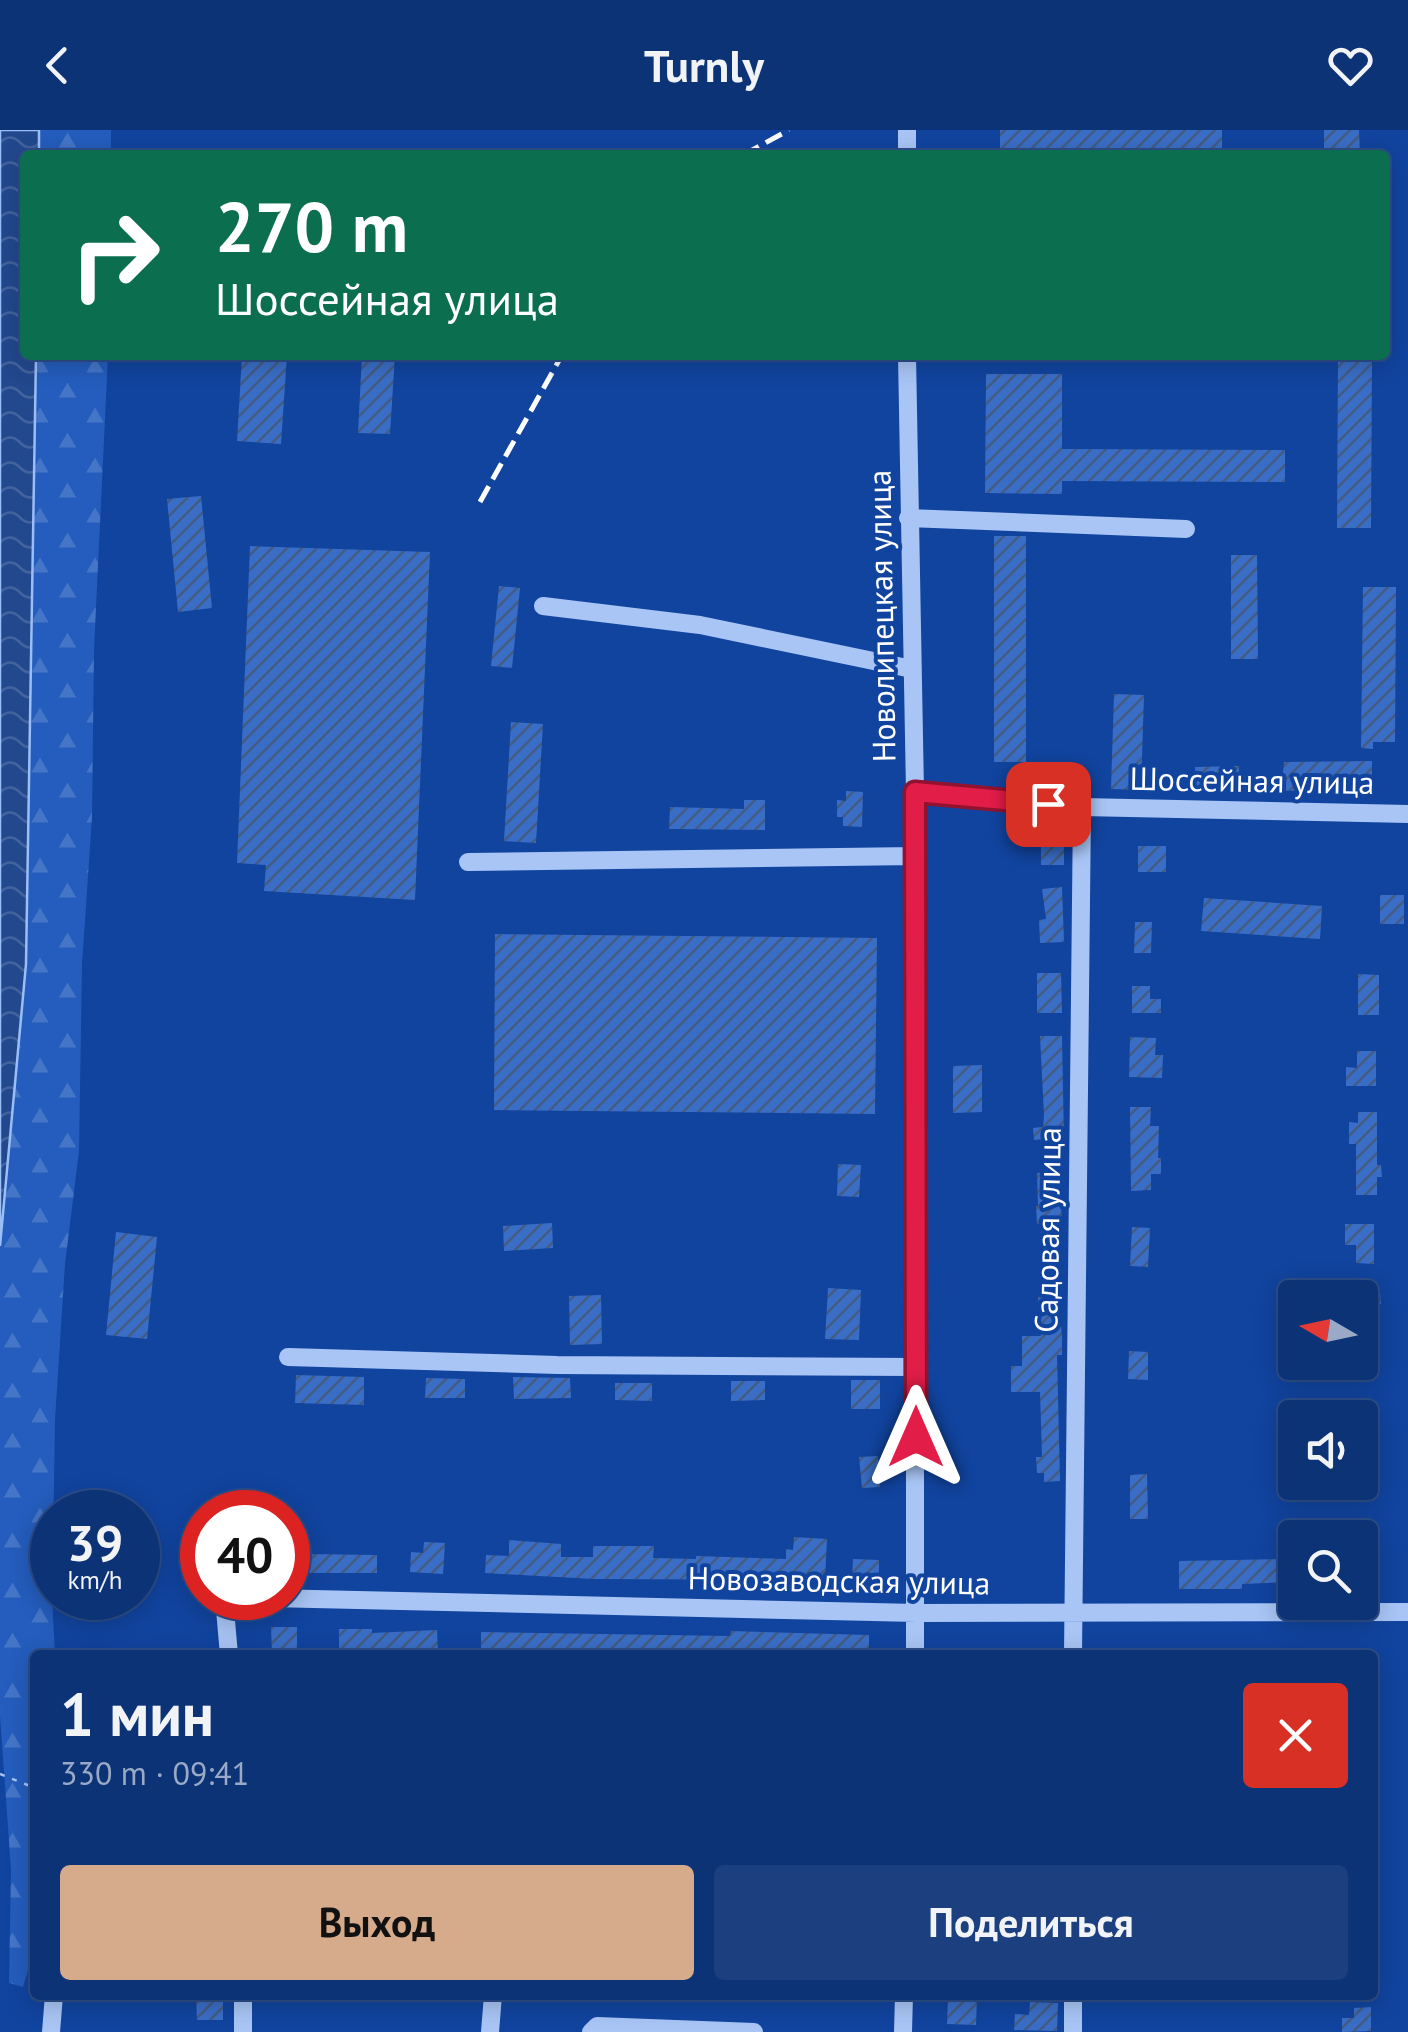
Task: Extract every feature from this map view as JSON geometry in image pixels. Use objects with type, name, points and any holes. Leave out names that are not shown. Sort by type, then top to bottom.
[{"type":"street","name":"Новолипецкая улица","points":[[908,360],[915,792],[915,1650]]},
{"type":"street","points":[[908,518],[1186,529]]},
{"type":"street","points":[[543,606],[700,624],[912,669]]},
{"type":"street","name":"Шоссейная улица","points":[[915,792],[1082,807],[1408,814]]},
{"type":"street","name":"Садовая улица","points":[[1073,1650],[1082,807]]},
{"type":"street","points":[[468,862],[915,856]]},
{"type":"street","points":[[288,1357],[557,1365],[916,1367]]},
{"type":"street","name":"Новозаводская улица","points":[[310,1599],[917,1612],[1408,1612]]},
{"type":"street","points":[[226,1620],[229,1650]]},
{"type":"street","points":[[51,2032],[54,2000]]},
{"type":"street","points":[[243,2032],[244,2000]]},
{"type":"street","points":[[490,2032],[493,2000]]},
{"type":"street","points":[[903,2032],[904,2000]]},
{"type":"street","points":[[1073,2000],[1073,2032]]},
{"type":"street","points":[[591,2032],[597,2026],[754,2032]]},
{"type":"path","points":[[0,1774],[30,1786]]},
{"type":"green space","points":[[39,130],[111,130],[111,150],[39,150]]},
{"type":"green space","points":[[36,360],[108,360],[94,650],[92,817],[82,964],[79,1151],[65,1264],[54,1490],[30,1490],[30,1620],[53,1620],[55,1650],[30,1650],[30,1964],[23,1987],[9,1983],[11,1870],[0,1715],[0,1246],[26,964]]},
{"type":"water","points":[[0,130],[39,130],[39,150],[20,150],[20,360],[36,360],[26,964],[0,1246]]},
{"type":"building","points":[[1000,130],[1222,130],[1222,150],[1000,150]]},
{"type":"building","points":[[1324,130],[1359,130],[1360,150],[1324,150]]},
{"type":"building","points":[[242,360],[287,360],[281,444],[237,441]]},
{"type":"building","points":[[362,360],[395,360],[390,434],[358,433]]},
{"type":"building","points":[[1338,360],[1372,360],[1371,528],[1337,528]]},
{"type":"building","points":[[986,374],[1062,374],[1062,449],[1285,450],[1285,482],[1062,481],[1062,494],[985,493]]},
{"type":"building","points":[[201,496],[212,608],[178,612],[167,499]]},
{"type":"building","points":[[994,536],[1026,536],[1026,762],[994,762]]},
{"type":"building","points":[[250,546],[430,552],[415,900],[264,891],[266,865],[237,863]]},
{"type":"building","points":[[1231,555],[1257,555],[1258,659],[1231,659]]},
{"type":"building","points":[[499,586],[520,588],[512,668],[491,666]]},
{"type":"building","points":[[1363,587],[1396,587],[1395,742],[1373,742],[1373,749],[1361,748]]},
{"type":"building","points":[[1114,694],[1144,695],[1141,790],[1111,789]]},
{"type":"building","points":[[511,722],[543,724],[536,843],[504,841]]},
{"type":"building","points":[[1372,761],[1372,789],[1281,791],[1284,762]]},
{"type":"building","points":[[1239,766],[1239,793],[1195,793],[1195,767]]},
{"type":"building","points":[[846,791],[863,792],[862,827],[843,826],[843,817],[837,817],[837,800],[846,801]]},
{"type":"building","points":[[744,800],[765,800],[765,830],[669,829],[670,807],[744,809]]},
{"type":"building","points":[[1031,824],[1064,824],[1064,865],[1041,865],[1041,841],[1031,841]]},
{"type":"building","points":[[1138,846],[1166,846],[1166,872],[1138,872]]},
{"type":"building","points":[[1062,887],[1064,942],[1040,943],[1039,920],[1046,919],[1042,889]]},
{"type":"building","points":[[1380,895],[1404,895],[1404,924],[1380,924]]},
{"type":"building","points":[[1204,898],[1322,906],[1320,939],[1201,931]]},
{"type":"building","points":[[1135,922],[1152,922],[1151,953],[1134,953]]},
{"type":"building","points":[[495,934],[877,938],[875,1114],[494,1110]]},
{"type":"building","points":[[1037,973],[1061,973],[1062,1013],[1037,1013]]},
{"type":"building","points":[[1358,974],[1379,975],[1379,1015],[1358,1015]]},
{"type":"building","points":[[1132,986],[1150,986],[1150,999],[1161,999],[1161,1013],[1132,1013]]},
{"type":"building","points":[[1040,1036],[1062,1036],[1064,1144],[1045,1145],[1044,1139],[1034,1140],[1033,1128],[1043,1127],[1044,1116]]},
{"type":"building","points":[[1130,1037],[1156,1038],[1155,1055],[1163,1055],[1162,1078],[1129,1077]]},
{"type":"building","points":[[1357,1051],[1376,1051],[1376,1086],[1346,1086],[1346,1067],[1357,1068]]},
{"type":"building","points":[[982,1065],[982,1112],[953,1113],[953,1066]]},
{"type":"building","points":[[1130,1107],[1151,1107],[1150,1126],[1159,1126],[1161,1174],[1151,1174],[1151,1190],[1131,1191]]},
{"type":"building","points":[[1358,1112],[1377,1112],[1377,1165],[1381,1165],[1382,1177],[1377,1177],[1377,1195],[1356,1195],[1356,1144],[1349,1144],[1349,1122],[1358,1123]]},
{"type":"building","points":[[838,1164],[861,1165],[859,1197],[837,1196]]},
{"type":"building","points":[[1059,1172],[1060,1264],[1041,1264],[1037,1173]]},
{"type":"building","points":[[552,1223],[553,1248],[504,1251],[503,1226]]},
{"type":"building","points":[[1345,1224],[1374,1224],[1374,1264],[1356,1263],[1356,1245],[1345,1245]]},
{"type":"building","points":[[1132,1227],[1150,1228],[1148,1267],[1130,1266]]},
{"type":"building","points":[[116,1232],[157,1237],[147,1339],[106,1335]]},
{"type":"building","points":[[828,1288],[861,1290],[859,1340],[825,1339]]},
{"type":"building","points":[[1058,1294],[1062,1336],[1062,1355],[1057,1355],[1060,1481],[1044,1482],[1044,1473],[1037,1473],[1036,1457],[1042,1457],[1040,1392],[1011,1392],[1011,1366],[1022,1366],[1022,1336],[1041,1336],[1038,1295]]},
{"type":"building","points":[[601,1295],[602,1344],[570,1345],[569,1296]]},
{"type":"building","points":[[1129,1351],[1148,1352],[1148,1380],[1128,1379]]},
{"type":"building","points":[[296,1375],[364,1377],[364,1405],[295,1403]]},
{"type":"building","points":[[513,1377],[570,1378],[571,1398],[514,1399]]},
{"type":"building","points":[[426,1378],[465,1379],[465,1398],[425,1398]]},
{"type":"building","points":[[851,1380],[880,1380],[880,1409],[851,1409]]},
{"type":"building","points":[[731,1381],[765,1381],[765,1400],[731,1401]]},
{"type":"building","points":[[615,1383],[652,1383],[652,1401],[615,1400]]},
{"type":"building","points":[[878,1456],[880,1487],[862,1488],[859,1457]]},
{"type":"building","points":[[1147,1474],[1148,1519],[1130,1519],[1130,1475]]},
{"type":"building","points":[[794,1537],[827,1539],[825,1580],[593,1579],[485,1573],[486,1555],[509,1556],[509,1540],[561,1544],[561,1557],[593,1557],[593,1546],[654,1546],[653,1558],[786,1559],[786,1549],[793,1550]]},
{"type":"building","points":[[424,1542],[445,1543],[443,1574],[410,1572],[411,1552],[423,1553]]},
{"type":"building","points":[[310,1554],[377,1555],[377,1573],[310,1573]]},
{"type":"building","points":[[853,1559],[879,1560],[879,1580],[852,1579]]},
{"type":"building","points":[[1278,1559],[1278,1582],[1242,1584],[1242,1589],[1179,1589],[1179,1561]]},
{"type":"building","points":[[271,1627],[297,1627],[297,1650],[272,1650]]},
{"type":"building","points":[[339,1629],[372,1629],[372,1633],[437,1630],[438,1650],[339,1650]]},
{"type":"building","points":[[731,1631],[869,1635],[869,1650],[481,1650],[481,1632],[730,1636]]},
{"type":"building","points":[[196,2000],[223,2000],[223,2020],[197,2020]]},
{"type":"building","points":[[948,2000],[977,2000],[976,2025],[947,2024]]},
{"type":"building","points":[[1030,2002],[1058,2003],[1057,2031],[1014,2030],[1015,2014],[1029,2015]]},
{"type":"building","points":[[1371,2007],[1371,2031],[1342,2032],[1342,2018],[1354,2018],[1354,2008]]},
{"type":"railway","points":[[752,150],[789,130]]},
{"type":"railway","points":[[480,502],[559,360]]},
{"type":"route","points":[[916,1437],[915,792],[1048,804]]}]
